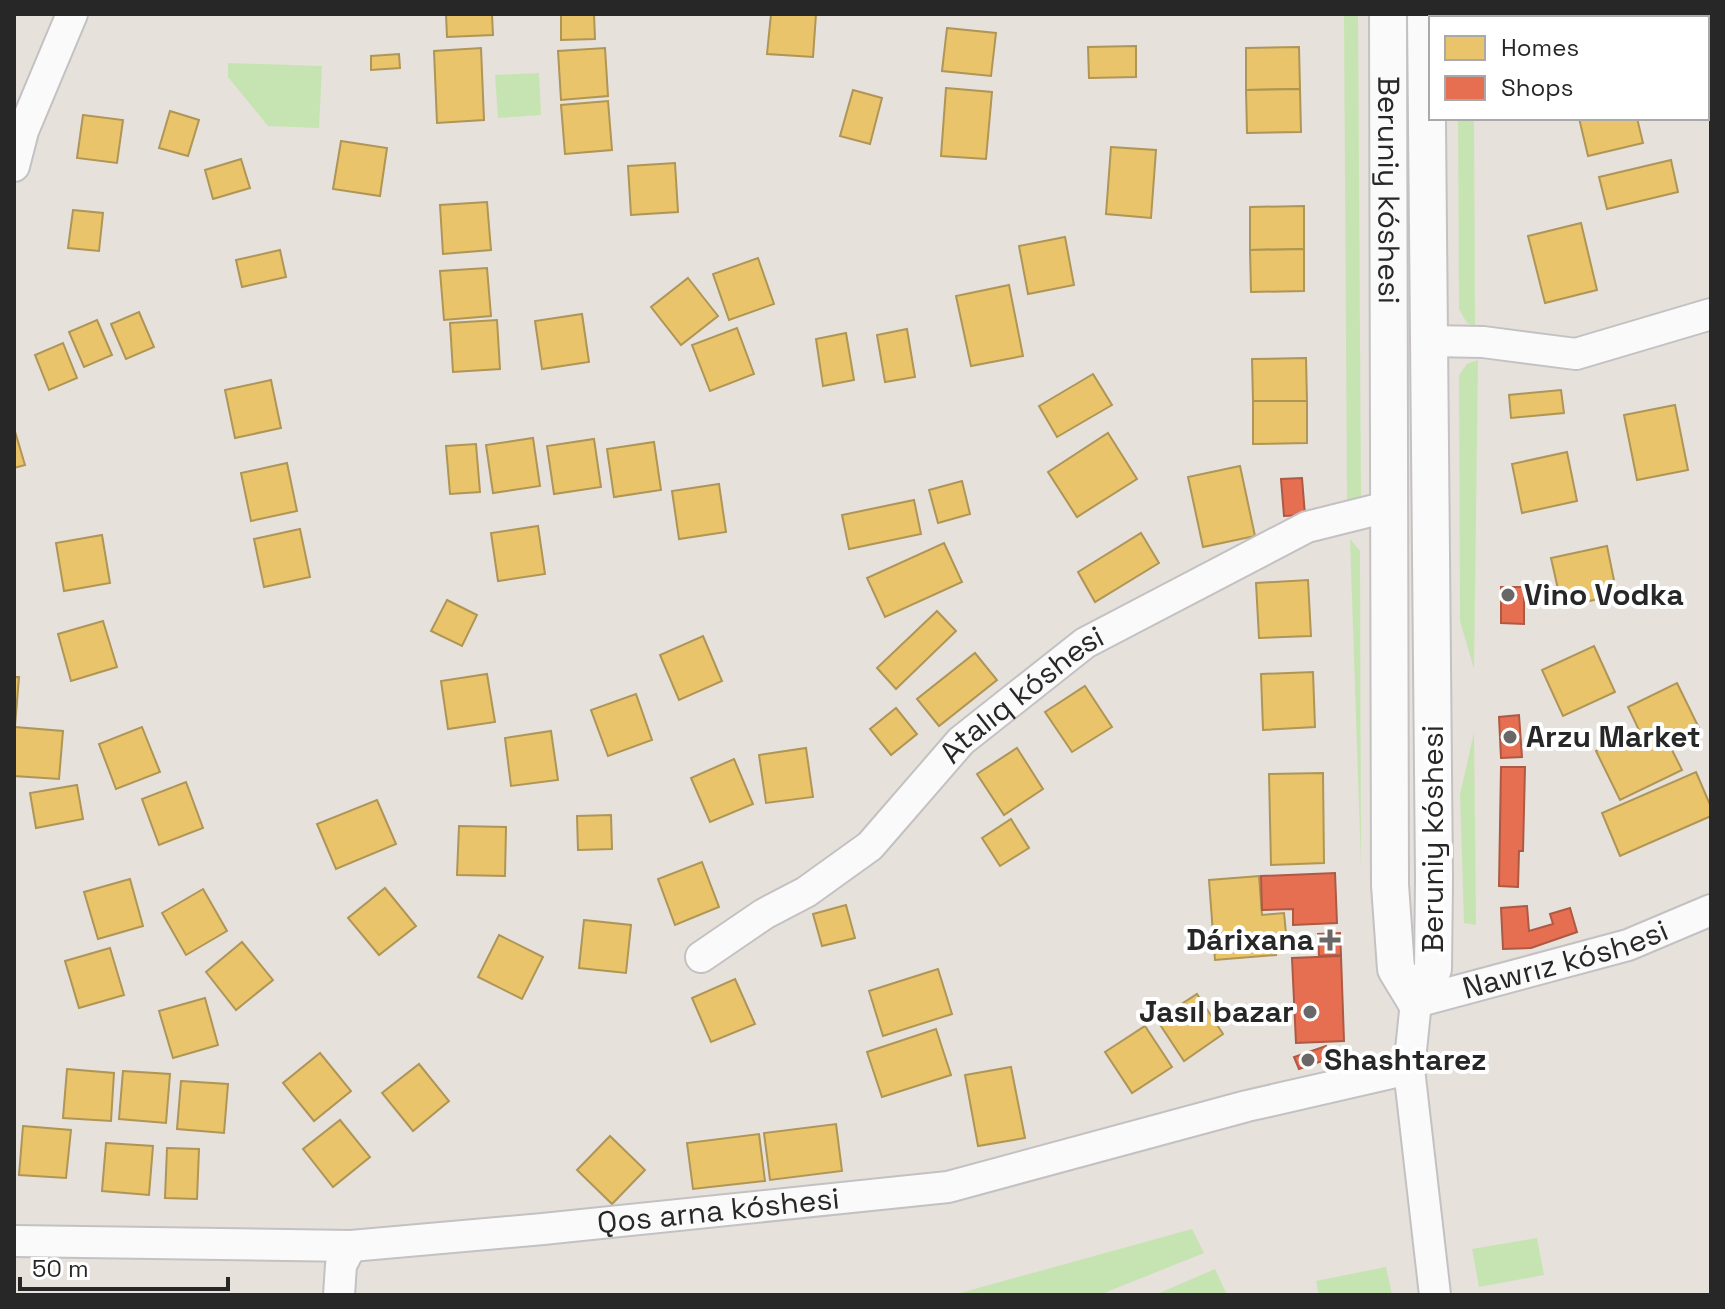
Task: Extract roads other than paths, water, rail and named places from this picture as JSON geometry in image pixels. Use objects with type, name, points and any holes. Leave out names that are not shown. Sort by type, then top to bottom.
[{"type":"street","points":[[14,166],[23,131],[72,14]]},
{"type":"street","name":"Beruniy kóshesi","points":[[1388,14],[1390,885],[1396,969],[1416,1002]]},
{"type":"street","name":"Beruniy kóshesi","points":[[1416,1002],[1433,969],[1426,14]]},
{"type":"street","points":[[1430,341],[1483,342],[1576,354],[1711,314]]},
{"type":"street","name":"Atalıq kóshesi","points":[[701,957],[764,914],[806,892],[870,846],[961,741],[1085,643],[1307,527],[1391,506]]},
{"type":"street","name":"Nawrız kóshesi","points":[[1416,1002],[1628,945],[1711,910]]},
{"type":"street","points":[[1416,1002],[1409,1069],[1435,1295]]},
{"type":"street","name":"Qos arna kóshesi","points":[[14,1241],[351,1246],[948,1187],[1247,1106],[1409,1069]]},
{"type":"street","points":[[339,1295],[341,1265],[351,1246]]},
{"type":"place","name":"Vino Vodka","points":[[1508,595]]},
{"type":"place","name":"Arzu Market","points":[[1510,737]]},
{"type":"place","name":"Dárixana","points":[[1330,940]]},
{"type":"place","name":"Jasıl bazar","points":[[1310,1012]]},
{"type":"place","name":"Shashtarez","points":[[1308,1060]]}]
